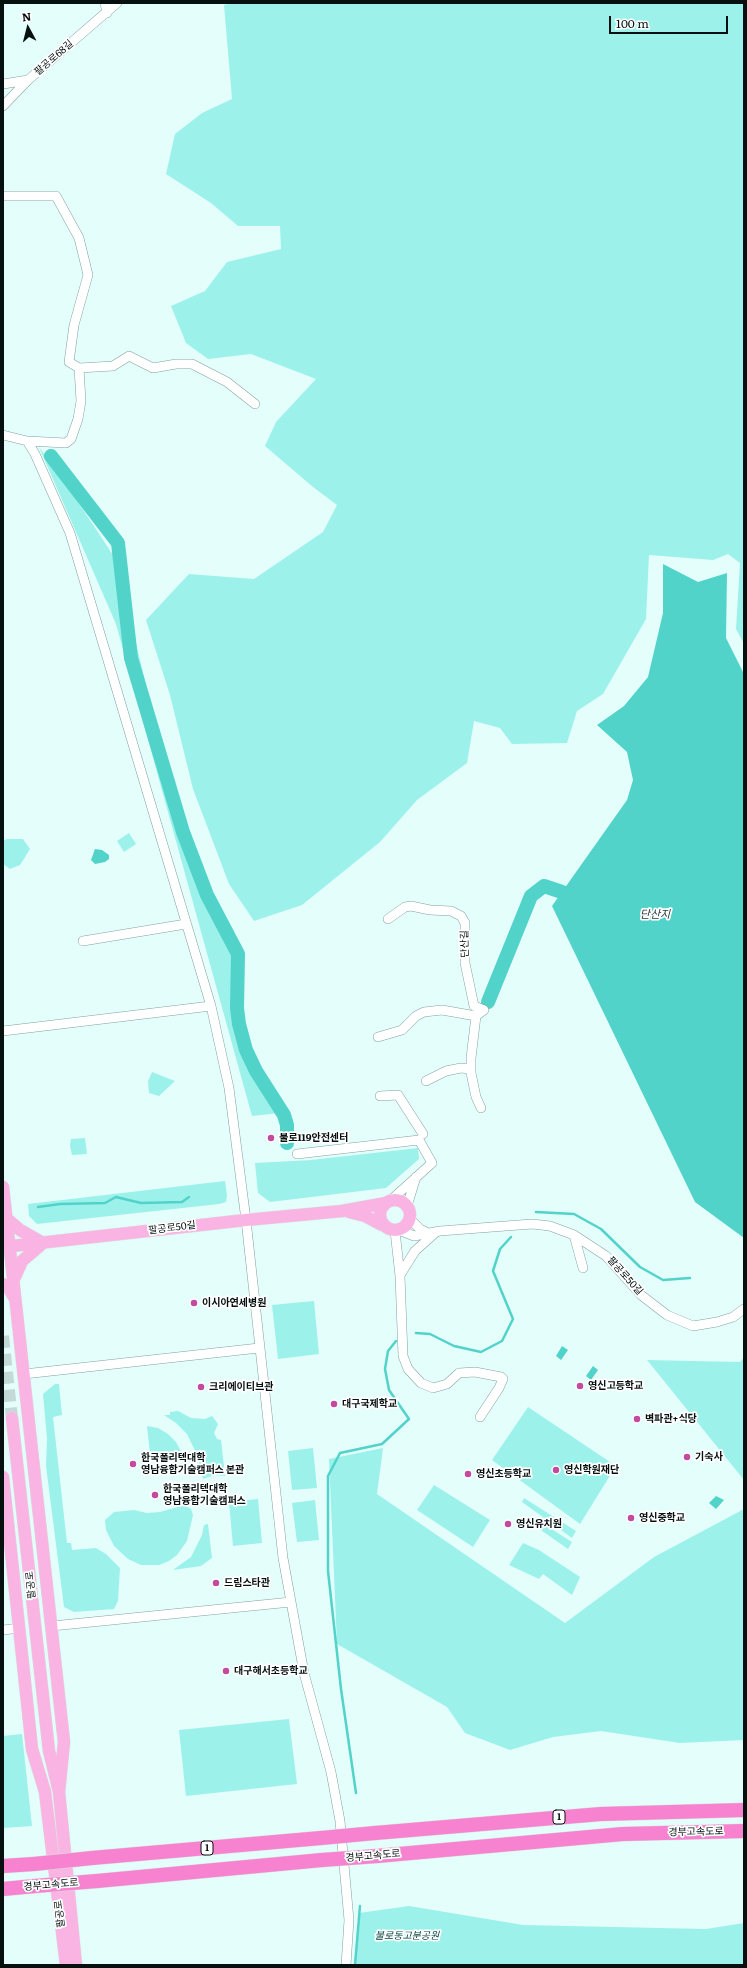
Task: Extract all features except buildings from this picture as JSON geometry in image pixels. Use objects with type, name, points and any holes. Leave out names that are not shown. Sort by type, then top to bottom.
[{"type":"highway","name":"1","points":[[3,1866],[601,1814],[744,1810]]},
{"type":"highway","name":"경부고속도로","points":[[3,1889],[624,1834],[744,1831]]},
{"type":"main road","points":[[3,1188],[6,1218],[8,1281],[16,1302],[64,1742],[59,1792]]},
{"type":"main road","points":[[401,1201],[407,1206],[410,1218],[397,1231],[386,1228],[366,1216],[342,1211],[401,1201]]},
{"type":"main road","points":[[382,1225],[379,1216],[380,1211],[388,1202]]},
{"type":"main road","name":"팔공로50길","points":[[6,1247],[246,1220],[342,1211]]},
{"type":"main road","points":[[6,1218],[20,1230],[43,1244],[22,1261],[8,1281]]},
{"type":"main road","name":"팔공로","points":[[12,1418],[49,1751]]},
{"type":"main road","points":[[3,1476],[32,1749],[45,1792]]},
{"type":"main road","points":[[49,1751],[59,1792]]},
{"type":"main road","points":[[45,1792],[49,1751]]},
{"type":"main road","name":"팔공로","points":[[45,1792],[67,1929],[76,1965]]},
{"type":"main road","name":"팔공로","points":[[59,1792],[67,1929],[66,1965]]},
{"type":"street","points":[[105,3],[107,13]]},
{"type":"street","name":"팔공로68길","points":[[3,106],[28,80],[117,3]]},
{"type":"street","points":[[3,84],[28,80]]},
{"type":"street","points":[[3,196],[56,196],[79,238],[88,275],[74,325],[69,362],[79,368],[113,366],[129,356],[153,368],[176,364],[192,364],[227,382],[255,404]]},
{"type":"street","points":[[3,435],[27,441],[66,443],[71,439],[78,419],[81,401],[79,368]]},
{"type":"street","points":[[27,441],[35,454],[70,533],[211,1006],[229,1088],[246,1220],[259,1348],[284,1558],[304,1673],[331,1772],[340,1820],[349,1920],[346,1965]]},
{"type":"street","name":"단산길","points":[[388,919],[405,907],[411,906],[451,912],[461,916],[465,923],[465,964],[474,1006],[484,1010],[476,1016],[470,1069],[476,1097],[481,1108]]},
{"type":"street","points":[[83,941],[186,924]]},
{"type":"street","points":[[3,1031],[211,1006]]},
{"type":"street","points":[[378,1037],[402,1030],[416,1016],[424,1012],[442,1010],[476,1016]]},
{"type":"street","points":[[426,1081],[446,1071],[461,1068],[470,1069]]},
{"type":"street","points":[[380,1096],[398,1095],[423,1134]]},
{"type":"street","points":[[297,1154],[419,1140],[432,1163],[388,1202]]},
{"type":"street","points":[[407,1206],[416,1177]]},
{"type":"street","points":[[400,1276],[415,1251],[432,1233],[420,1229],[410,1218]]},
{"type":"street","name":"팔공로50길","points":[[397,1231],[414,1236],[532,1224],[550,1226],[574,1235],[606,1256],[641,1295],[666,1315],[693,1326],[717,1322],[733,1317],[744,1309]]},
{"type":"street","points":[[397,1231],[404,1356],[408,1369],[421,1383],[433,1388],[447,1384],[459,1373],[475,1372],[501,1377],[503,1379],[499,1388],[480,1417]]},
{"type":"street","points":[[574,1235],[582,1268]]},
{"type":"street","points":[[24,1374],[259,1348]]},
{"type":"street","points":[[52,1626],[291,1602]]},
{"type":"street","points":[[3,1630],[20,1628]]},
{"type":"green space","points":[[232,3],[744,3],[744,644],[736,629],[740,563],[728,554],[713,560],[649,555],[646,619],[603,694],[577,711],[567,743],[512,744],[500,728],[474,721],[467,763],[417,800],[380,842],[302,905],[254,921],[229,884],[193,789],[170,695],[146,620],[189,574],[254,579],[323,532],[337,505],[313,487],[265,446],[276,422],[316,379],[251,354],[208,359],[186,343],[171,306],[205,291],[227,262],[281,249],[280,226],[238,226],[211,203],[166,174],[175,134],[202,113],[232,99],[224,5]]},
{"type":"green space","points":[[39,447],[115,558],[171,787],[234,952],[234,1026],[251,1070],[280,1113],[252,1116],[116,624]]},
{"type":"green space","points":[[129,833],[136,844],[124,852],[117,841]]},
{"type":"green space","points":[[7,839],[23,839],[30,849],[20,865],[10,869],[3,864],[3,841]]},
{"type":"green space","points":[[152,1072],[175,1081],[159,1096],[149,1093],[148,1081]]},
{"type":"green space","points":[[85,1138],[87,1154],[72,1155],[70,1146],[71,1139]]},
{"type":"green space","points":[[418,1148],[419,1159],[386,1188],[270,1202],[258,1193],[255,1163],[311,1160]]},
{"type":"green space","points":[[225,1181],[227,1195],[226,1202],[219,1204],[37,1224],[29,1216],[28,1204]]},
{"type":"green space","points":[[314,1301],[319,1354],[278,1359],[272,1305]]},
{"type":"green space","points":[[744,1357],[744,1480],[647,1360],[740,1362]]},
{"type":"green space","points":[[55,1384],[59,1384],[62,1415],[53,1417],[67,1543],[71,1543],[72,1550],[96,1548],[106,1554],[120,1568],[118,1601],[114,1609],[74,1612],[64,1607],[46,1466],[47,1439],[43,1394]]},
{"type":"green space","points":[[528,1407],[616,1466],[580,1524],[492,1460]]},
{"type":"green space","points":[[178,1411],[191,1418],[205,1419],[212,1416],[218,1424],[214,1433],[217,1439],[221,1440],[225,1476],[215,1475],[203,1479],[198,1457],[187,1434],[176,1423],[164,1415],[170,1415],[170,1412]]},
{"type":"green space","points":[[147,1426],[158,1428],[168,1434],[176,1442],[185,1459],[176,1461],[169,1454],[150,1454]]},
{"type":"green space","points":[[313,1448],[317,1488],[292,1490],[288,1451]]},
{"type":"green space","points":[[383,1448],[377,1494],[565,1623],[654,1557],[744,1509],[744,1740],[680,1743],[601,1731],[553,1737],[510,1750],[465,1733],[447,1707],[337,1644],[329,1459]]},
{"type":"green space","points":[[434,1485],[490,1520],[473,1547],[417,1510]]},
{"type":"green space","points":[[524,1498],[576,1531],[572,1538],[522,1502]]},
{"type":"green space","points":[[258,1499],[262,1543],[233,1546],[229,1502]]},
{"type":"green space","points":[[315,1500],[319,1540],[297,1542],[292,1503]]},
{"type":"green space","points":[[184,1505],[191,1509],[193,1515],[187,1541],[177,1555],[169,1561],[159,1565],[141,1565],[128,1559],[114,1546],[106,1530],[105,1520],[114,1512],[134,1510],[147,1513],[160,1512]]},
{"type":"green space","points":[[539,1521],[572,1542],[568,1549],[535,1526]]},
{"type":"green space","points":[[208,1524],[212,1558],[201,1566],[173,1570],[191,1557],[202,1535],[204,1525]]},
{"type":"green space","points":[[523,1543],[539,1550],[580,1577],[572,1595],[543,1574],[539,1579],[509,1565]]},
{"type":"green space","points":[[289,1719],[297,1784],[186,1796],[179,1730]]},
{"type":"green space","points":[[22,1734],[32,1826],[3,1828],[3,1736]]},
{"type":"green space","name":"불로동고분공원","points":[[409,1906],[523,1925],[706,1929],[744,1923],[744,1965],[355,1965],[359,1913]]},
{"type":"water","name":"단산지","points":[[663,564],[698,582],[727,573],[726,638],[744,674],[744,1238],[695,1202],[552,906],[627,800],[633,780],[627,752],[597,725],[624,706],[648,677],[663,613]]},
{"type":"water","points":[[95,849],[102,850],[109,855],[109,859],[105,862],[95,864],[91,860]]},
{"type":"water","points":[[562,1346],[568,1350],[561,1360],[556,1356]]},
{"type":"water","points":[[593,1366],[598,1370],[591,1380],[586,1376]]},
{"type":"water","points":[[716,1496],[724,1500],[716,1509],[709,1503]]},
{"type":"waterway","points":[[51,456],[118,543],[131,658],[183,832],[207,895],[238,954],[237,1008],[239,1024],[246,1050],[256,1071],[284,1115],[287,1125],[287,1143]]},
{"type":"waterway","points":[[488,1002],[531,896],[544,886],[562,892]]},
{"type":"waterway","points":[[38,1207],[60,1204],[105,1203],[116,1197],[141,1203],[182,1202],[189,1197]]},
{"type":"waterway","points":[[536,1212],[574,1214],[601,1229],[640,1267],[663,1280],[690,1278]]},
{"type":"waterway","points":[[416,1333],[430,1334],[454,1346],[481,1352],[502,1341],[513,1319],[493,1271],[500,1249],[511,1237]]},
{"type":"waterway","points":[[356,1793],[341,1689],[328,1571],[328,1476],[340,1453],[382,1444],[409,1419],[389,1390],[385,1369],[388,1351],[396,1341]]},
{"type":"waterway","points":[[355,1965],[360,1906]]},
{"type":"tunnel","points":[[3,1336],[12,1418]]},
{"type":"place","name":"불로119안전센터","points":[[271,1138]]},
{"type":"place","name":"이시아연세병원","points":[[194,1303]]},
{"type":"place","name":"영신고등학교","points":[[580,1386]]},
{"type":"place","name":"크리에이티브관","points":[[201,1387]]},
{"type":"place","name":"대구국제학교","points":[[334,1404]]},
{"type":"place","name":"벽파관+식당","points":[[637,1419]]},
{"type":"place","name":"기숙사","points":[[687,1457]]},
{"type":"place","name":"한국폴리텍대학 영남융합기술캠퍼스 본관","points":[[133,1464]]},
{"type":"place","name":"영신학원재단","points":[[556,1470]]},
{"type":"place","name":"영신초등학교","points":[[468,1474]]},
{"type":"place","name":"한국폴리텍대학 영남융합기술캠퍼스","points":[[155,1495]]},
{"type":"place","name":"영신중학교","points":[[631,1518]]},
{"type":"place","name":"영신유치원","points":[[508,1524]]},
{"type":"place","name":"드림스타관","points":[[216,1583]]},
{"type":"place","name":"대구해서초등학교","points":[[226,1671]]}]
